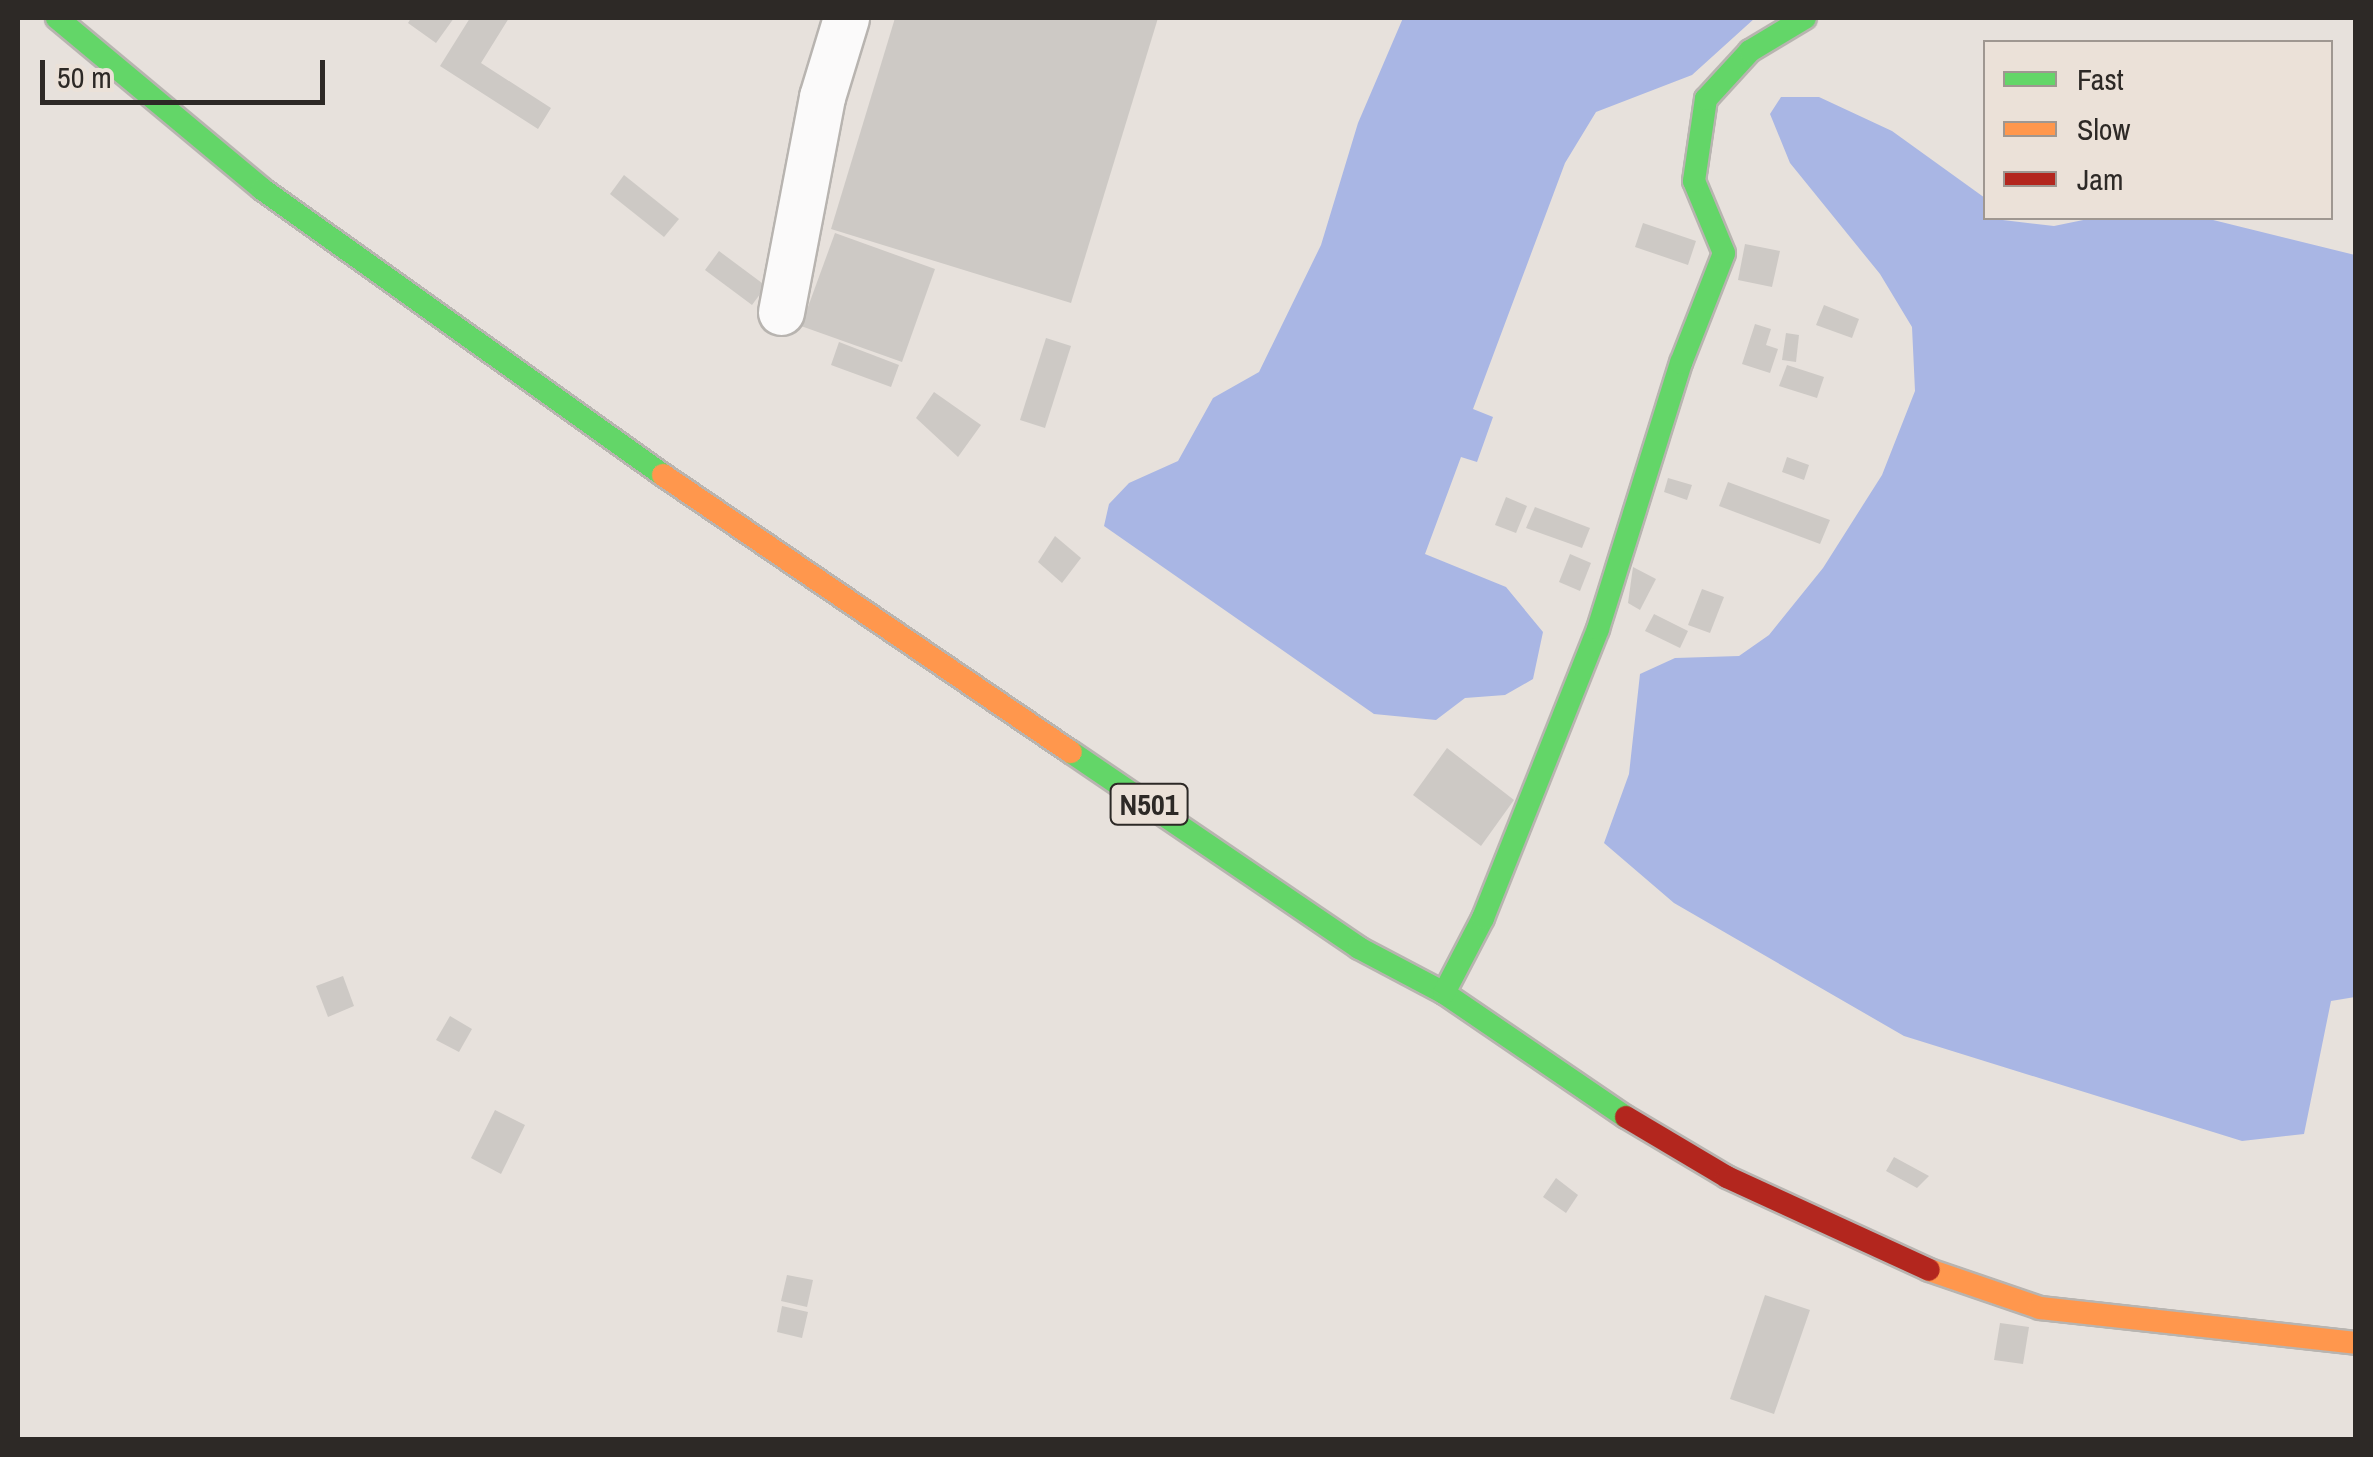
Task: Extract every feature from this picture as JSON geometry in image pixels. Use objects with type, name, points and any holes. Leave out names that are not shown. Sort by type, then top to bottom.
[{"type":"main road","name":"N501","points":[[57,18],[262,189],[550,398],[1359,948],[1444,993],[1590,1097],[1727,1177],[1888,1256],[2040,1308],[2356,1343]]},
{"type":"main road","points":[[1444,993],[1483,918],[1598,629],[1682,363],[1724,254],[1694,181],[1694,147],[1706,99],[1750,51],[1805,18]]},
{"type":"street","points":[[781,312],[822,97],[846,18]]},
{"type":"water","points":[[1403,18],[1755,18],[1692,75],[1596,112],[1565,163],[1473,409],[1493,417],[1477,462],[1461,457],[1425,554],[1506,587],[1543,632],[1533,679],[1505,695],[1465,698],[1436,720],[1374,714],[1104,526],[1109,504],[1129,483],[1178,461],[1213,398],[1259,372],[1321,245],[1358,123]]},
{"type":"water","points":[[1781,97],[1819,97],[1892,131],[1983,197],[1983,220],[2054,226],[2083,220],[2213,220],[2355,255],[2355,997],[2331,1001],[2304,1134],[2242,1141],[1904,1036],[1674,903],[1604,843],[1629,774],[1640,674],[1675,658],[1739,656],[1769,635],[1823,568],[1882,475],[1915,391],[1912,327],[1880,274],[1790,163],[1770,114]]},
{"type":"building","points":[[411,18],[454,18],[436,43],[408,23]]},
{"type":"building","points":[[470,18],[509,18],[481,63],[551,108],[538,129],[440,66]]},
{"type":"building","points":[[895,18],[1158,18],[1071,303],[831,229]]},
{"type":"building","points":[[624,175],[679,219],[664,237],[610,194]]},
{"type":"building","points":[[1643,223],[1696,241],[1688,265],[1635,247]]},
{"type":"building","points":[[835,233],[935,269],[902,362],[801,326]]},
{"type":"building","points":[[1745,244],[1780,251],[1772,287],[1738,280]]},
{"type":"building","points":[[719,251],[766,286],[752,305],[705,270]]},
{"type":"building","points":[[1824,305],[1859,319],[1852,338],[1816,325]]},
{"type":"building","points":[[1755,324],[1771,329],[1766,345],[1778,349],[1770,373],[1742,364]]},
{"type":"building","points":[[1786,333],[1799,335],[1796,362],[1782,360]]},
{"type":"building","points":[[1046,338],[1071,346],[1045,428],[1020,420]]},
{"type":"building","points":[[839,342],[899,365],[891,387],[831,365]]},
{"type":"building","points":[[1787,365],[1824,377],[1817,398],[1779,386]]},
{"type":"building","points":[[934,392],[981,425],[958,457],[916,418]]},
{"type":"building","points":[[1787,457],[1809,465],[1804,480],[1782,472]]},
{"type":"building","points":[[1668,478],[1692,485],[1687,500],[1664,492]]},
{"type":"building","points":[[1728,482],[1830,520],[1820,544],[1719,506]]},
{"type":"building","points":[[1506,497],[1527,506],[1516,533],[1495,525]]},
{"type":"building","points":[[1535,507],[1590,528],[1582,548],[1526,528]]},
{"type":"building","points":[[1055,536],[1081,558],[1062,583],[1038,562]]},
{"type":"building","points":[[1570,554],[1591,563],[1580,591],[1559,582]]},
{"type":"building","points":[[1633,567],[1656,579],[1640,610],[1628,603]]},
{"type":"building","points":[[1702,589],[1724,597],[1710,633],[1688,625]]},
{"type":"building","points":[[1654,614],[1688,631],[1680,648],[1645,631]]},
{"type":"building","points":[[1447,748],[1514,800],[1481,846],[1413,795]]},
{"type":"building","points":[[343,976],[354,1006],[328,1017],[316,986]]},
{"type":"building","points":[[450,1016],[472,1029],[459,1052],[436,1040]]},
{"type":"building","points":[[495,1110],[525,1125],[501,1174],[471,1158]]},
{"type":"building","points":[[1894,1157],[1929,1176],[1917,1188],[1886,1171]]},
{"type":"building","points":[[1556,1178],[1578,1195],[1566,1213],[1543,1197]]},
{"type":"building","points":[[787,1275],[813,1280],[807,1307],[781,1301]]},
{"type":"building","points":[[1765,1295],[1810,1310],[1774,1414],[1730,1399]]},
{"type":"building","points":[[782,1306],[808,1312],[802,1338],[777,1332]]},
{"type":"building","points":[[2000,1323],[2029,1327],[2023,1364],[1994,1360]]},
{"type":"traffic: fast","points":[[57,18],[262,189],[663,475]]},
{"type":"traffic: fast","points":[[1444,993],[1483,918],[1598,629],[1681,363],[1724,253],[1694,181],[1706,99],[1750,51],[1805,18]]},
{"type":"traffic: fast","points":[[1071,752],[1359,948],[1444,993],[1626,1117]]},
{"type":"traffic: slow","points":[[663,475],[1071,752]]},
{"type":"traffic: slow","points":[[1929,1270],[2040,1308],[2356,1343]]},
{"type":"traffic: jam","points":[[1626,1117],[1727,1177],[1929,1270]]}]
